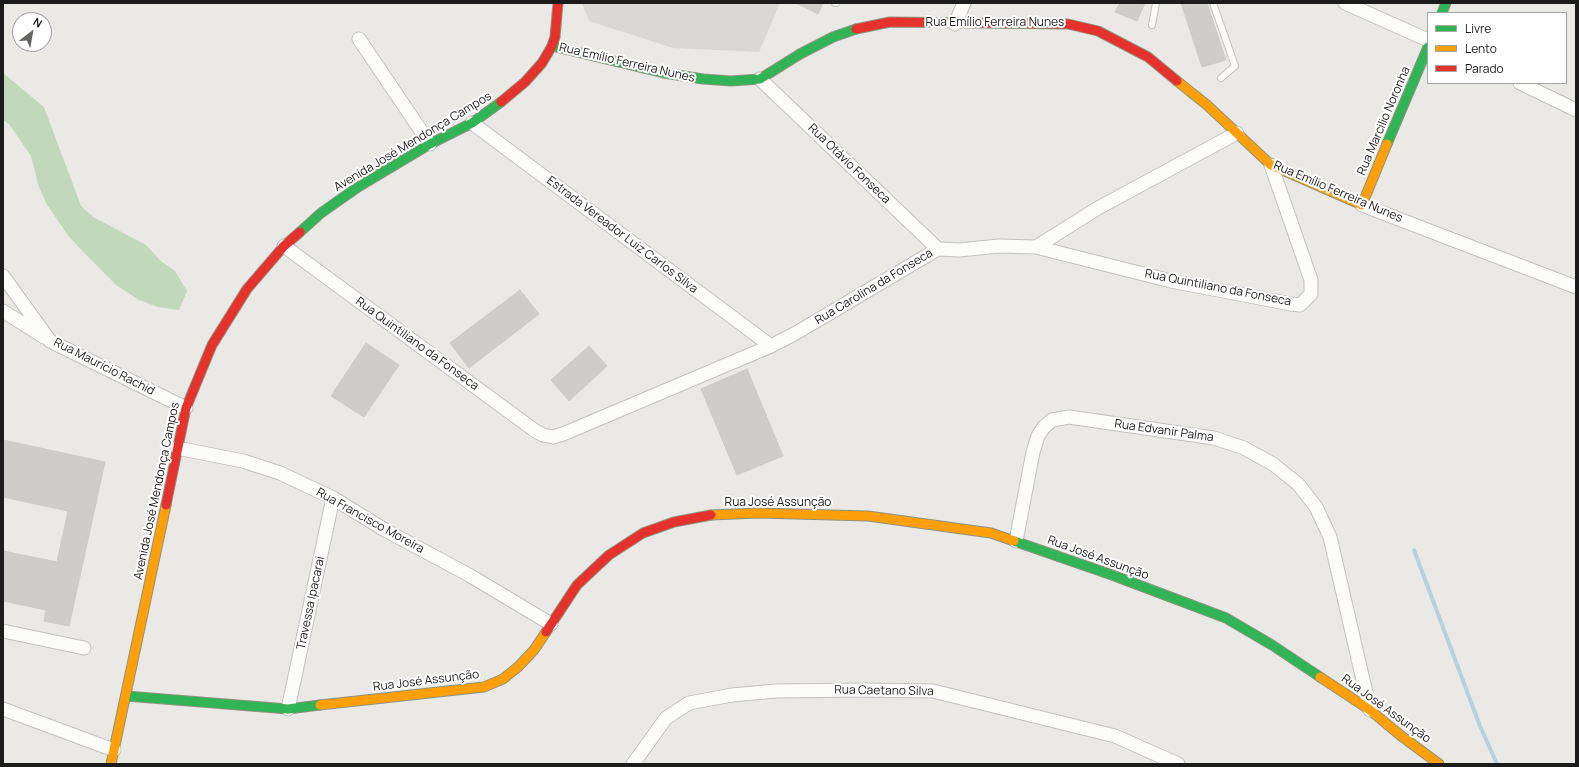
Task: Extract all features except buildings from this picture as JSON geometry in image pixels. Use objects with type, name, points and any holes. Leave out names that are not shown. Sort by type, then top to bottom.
[{"type":"street","name":"Avenida José Mendonça Campos","points":[[111,764],[186,408],[212,345],[247,289],[284,246],[321,213],[358,188],[430,144],[472,123],[510,96],[525,82],[542,63],[552,46],[555,37],[558,3]]},
{"type":"street","points":[[955,24],[964,3]]},
{"type":"street","points":[[1345,3],[1427,40]]},
{"type":"street","name":"Rua Emílio Ferreira Nunes","points":[[552,46],[664,73],[703,80],[731,81],[760,79],[800,54],[827,40],[861,27],[890,22],[955,24],[1068,24],[1098,31],[1148,57],[1208,105],[1272,165],[1362,205],[1576,287]]},
{"type":"street","points":[[359,39],[430,144]]},
{"type":"street","name":"Rua Marcilio Noronha","points":[[1362,205],[1427,49]]},
{"type":"street","name":"Rua Otávio Fonseca","points":[[760,79],[938,249]]},
{"type":"street","points":[[1522,84],[1576,110]]},
{"type":"street","name":"Estrada Vereador Luiz Carlos Silva","points":[[472,123],[771,346]]},
{"type":"street","points":[[1036,247],[1098,208],[1237,133]]},
{"type":"street","name":"Rua Quintiliano da Fonseca","points":[[1036,247],[1171,281],[1300,305],[1311,294],[1311,280],[1272,165]]},
{"type":"street","name":"Rua Quintiliano da Fonseca","points":[[284,246],[534,430],[543,435],[553,437]]},
{"type":"street","name":"Rua Carolina da Fonseca","points":[[553,437],[771,346],[796,333],[938,249],[959,250],[999,246],[1036,247]]},
{"type":"street","name":"Rua Maurício Rachid","points":[[3,276],[50,341],[186,408]]},
{"type":"street","points":[[3,312],[50,341]]},
{"type":"street","name":"Rua Edvanir Palma","points":[[1016,541],[1033,452],[1038,436],[1044,427],[1052,420],[1069,417],[1199,435],[1214,438],[1244,448],[1273,464],[1298,484],[1316,507],[1330,538],[1370,710]]},
{"type":"street","name":"Rua Francisco Moreira","points":[[177,448],[243,461],[280,473],[333,498],[385,530],[469,575],[551,624]]},
{"type":"street","name":"Travessa Ipacarai","points":[[288,709],[333,498]]},
{"type":"street","name":"Rua José Assunção","points":[[126,696],[288,709],[484,687],[503,679],[518,667],[534,650],[577,585],[609,554],[643,533],[674,522],[704,515],[758,514],[868,516],[991,533],[1226,618],[1272,645],[1370,710],[1439,764]]},
{"type":"street","points":[[3,631],[84,648]]},
{"type":"street","name":"Rua Caetano Silva","points":[[633,764],[666,718],[689,703],[732,695],[776,691],[933,690],[1115,736],[1178,764]]},
{"type":"street","points":[[3,709],[114,750]]},
{"type":"lane","points":[[1152,25],[1156,3]]},
{"type":"lane","points":[[1213,3],[1235,66],[1221,78]]},
{"type":"shaded area","points":[[582,3],[780,3],[759,52],[673,48],[589,21]]},
{"type":"green space","points":[[3,73],[44,107],[81,206],[93,217],[146,245],[162,262],[175,271],[187,291],[179,310],[158,307],[139,300],[116,285],[69,237],[46,203],[39,187],[31,156],[9,124],[3,120]]},
{"type":"waterway","points":[[1414,550],[1480,726],[1497,764]]},
{"type":"traffic: fast","points":[[1442,12],[1446,3]]},
{"type":"traffic: fast","points":[[552,46],[664,73],[703,79],[731,81],[760,79],[800,54],[833,37],[856,29]]},
{"type":"traffic: fast","points":[[1387,144],[1427,49]]},
{"type":"traffic: fast","points":[[300,232],[321,213],[358,187],[430,144],[472,123],[501,102]]},
{"type":"traffic: fast","points":[[1014,541],[1112,575],[1226,618],[1272,645],[1320,677]]},
{"type":"traffic: fast","points":[[126,696],[288,709],[320,705]]},
{"type":"traffic: slow","points":[[1177,81],[1207,105],[1271,165],[1362,205],[1387,144]]},
{"type":"traffic: slow","points":[[111,764],[166,505]]},
{"type":"traffic: slow","points":[[711,515],[758,513],[868,516],[991,533],[1014,541]]},
{"type":"traffic: slow","points":[[320,705],[484,687],[503,679],[518,667],[534,650],[546,632]]},
{"type":"traffic: slow","points":[[1320,677],[1370,710],[1439,764]]},
{"type":"traffic: jam","points":[[501,102],[525,82],[542,63],[552,46],[555,37],[558,3]]},
{"type":"traffic: jam","points":[[856,29],[890,22],[1068,24],[1098,31],[1148,57],[1177,81]]},
{"type":"traffic: jam","points":[[166,505],[186,408],[212,345],[247,289],[284,246],[300,232]]},
{"type":"traffic: jam","points":[[546,632],[577,585],[609,555],[643,533],[674,522],[711,515]]}]
